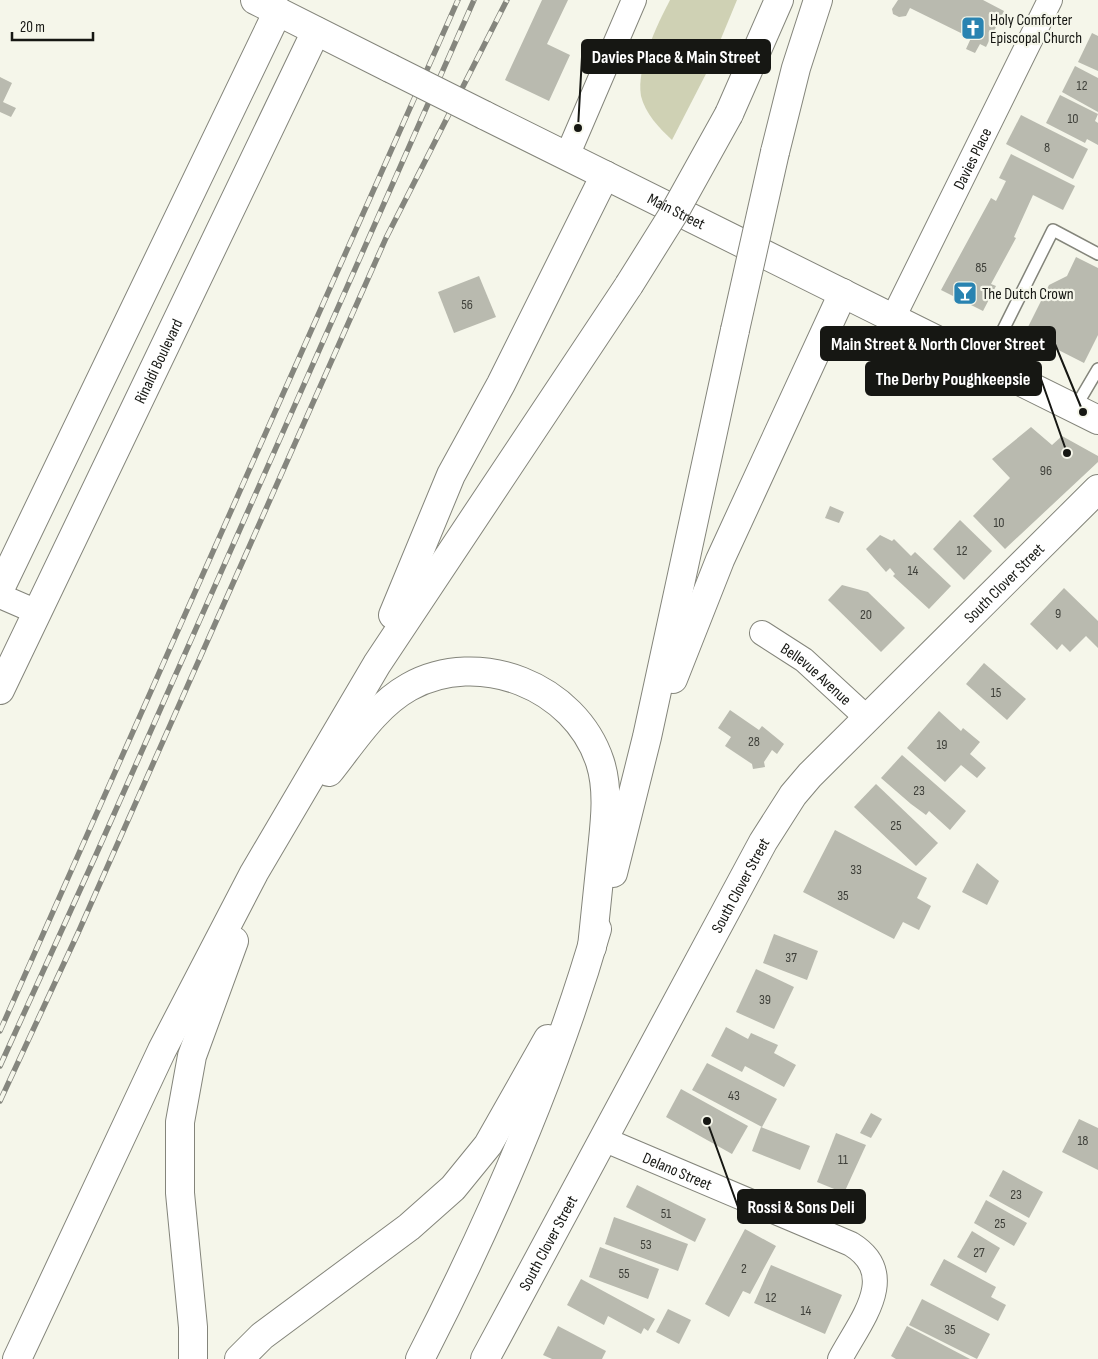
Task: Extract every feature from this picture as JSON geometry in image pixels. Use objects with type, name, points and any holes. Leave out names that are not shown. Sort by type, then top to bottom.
[{"type":"main road","points":[[17,1359],[162,1050],[206,963],[270,847],[352,705],[431,580],[629,285],[674,213],[729,114],[779,0]]},
{"type":"main road","points":[[420,1359],[512,1166],[552,1066],[592,947],[635,786],[775,152],[796,68],[818,0]]},
{"type":"main road","name":"Main Street","points":[[273,4],[316,30],[390,68],[1086,414]]},
{"type":"main road","points":[[0,590],[273,4]]},
{"type":"main road","name":"Rinaldi Boulevard","points":[[0,690],[316,30]]},
{"type":"main road","points":[[352,705],[420,553],[451,475],[501,384],[606,175]]},
{"type":"main road","points":[[635,786],[709,586],[843,293]]},
{"type":"main road","name":"South Clover Street","points":[[485,1359],[777,819],[810,775],[1098,489]]},
{"type":"main road","points":[[193,1359],[193,1327],[180,1193],[179,1146],[183,1099],[199,1035],[270,847],[374,716],[396,696],[425,680],[461,672],[480,672],[516,679],[534,687],[567,710],[584,731],[600,762],[606,803],[592,947]]},
{"type":"main road","points":[[239,1359],[262,1336],[410,1227],[459,1180],[498,1127],[583,975]]},
{"type":"street","points":[[567,156],[634,0]]},
{"type":"street","name":"Davies Place","points":[[893,318],[1050,0]]},
{"type":"street","points":[[0,596],[37,612]]},
{"type":"street","name":"Bellevue Avenue","points":[[762,634],[804,660],[867,718]]},
{"type":"street","name":"Delano Street","points":[[603,1139],[851,1244],[861,1250],[874,1268],[876,1278],[875,1291],[840,1359]]},
{"type":"lane","points":[[986,364],[1053,230],[1098,254]]},
{"type":"lane","points":[[1086,414],[1098,369]]},
{"type":"green space","points":[[670,0],[737,0],[708,70],[672,140],[649,114],[641,96],[640,85],[649,47]]},
{"type":"building","points":[[542,0],[568,0],[547,44],[570,55],[549,101],[505,80]]},
{"type":"building","name":"Holy Comforter Episcopal Church","points":[[898,0],[983,0],[1004,11],[986,47],[980,44],[975,53],[966,49],[971,38],[910,8],[906,16],[899,17],[893,14],[892,9]]},
{"type":"building","points":[[1092,33],[1098,36],[1098,71],[1078,62]]},
{"type":"building","points":[[1075,66],[1098,78],[1098,112],[1062,92]]},
{"type":"building","points":[[0,77],[12,83],[3,102],[16,108],[11,117],[0,112]]},
{"type":"building","points":[[1060,95],[1098,114],[1095,121],[1098,123],[1098,145],[1087,139],[1085,143],[1046,123]]},
{"type":"building","points":[[1021,115],[1088,149],[1073,179],[1006,144]]},
{"type":"building","points":[[1011,154],[1075,186],[1063,210],[1033,195],[1014,237],[1016,238],[991,284],[996,286],[983,311],[941,290],[991,198],[996,201],[1006,181],[999,178]]},
{"type":"building","points":[[1076,257],[1098,268],[1098,335],[1084,363],[1025,333],[1049,285],[1067,276]]},
{"type":"building","points":[[479,276],[496,317],[454,333],[438,292]]},
{"type":"building","points":[[1031,427],[1052,445],[1062,436],[1098,456],[1098,462],[1005,549],[973,516],[1010,478],[992,459]]},
{"type":"building","points":[[830,506],[844,512],[839,523],[825,518]]},
{"type":"building","points":[[960,520],[992,551],[964,580],[933,549]]},
{"type":"building","points":[[880,535],[892,541],[894,539],[911,556],[915,552],[951,586],[929,609],[893,576],[895,574],[890,568],[886,572],[866,549]]},
{"type":"building","points":[[842,585],[868,592],[905,628],[881,652],[828,600]]},
{"type":"building","points":[[1064,588],[1098,621],[1098,648],[1086,636],[1070,652],[1062,644],[1057,650],[1030,624]]},
{"type":"building","points":[[984,663],[1026,699],[1007,720],[966,684]]},
{"type":"building","points":[[730,710],[759,730],[762,726],[784,744],[777,754],[772,750],[764,762],[765,767],[753,769],[752,764],[725,746],[731,737],[718,728]]},
{"type":"building","points":[[939,711],[961,731],[963,728],[980,742],[970,754],[986,768],[977,778],[961,765],[945,782],[907,748]]},
{"type":"building","points":[[902,755],[966,811],[950,830],[929,811],[926,815],[911,804],[881,778]]},
{"type":"building","points":[[876,784],[938,843],[916,866],[854,807]]},
{"type":"building","points":[[835,830],[927,878],[917,898],[931,906],[919,930],[903,922],[894,939],[803,892]]},
{"type":"building","points":[[977,863],[999,881],[987,905],[962,892]]},
{"type":"building","points":[[774,934],[818,951],[807,980],[763,963]]},
{"type":"building","points":[[756,969],[794,987],[774,1029],[736,1012]]},
{"type":"building","points":[[726,1027],[748,1039],[751,1033],[778,1045],[774,1053],[796,1065],[784,1087],[745,1066],[742,1072],[711,1056]]},
{"type":"building","points":[[707,1063],[777,1099],[762,1127],[692,1090]]},
{"type":"building","points":[[681,1089],[748,1126],[732,1154],[666,1117]]},
{"type":"building","points":[[871,1113],[882,1119],[871,1138],[860,1133]]},
{"type":"building","points":[[1079,1119],[1098,1128],[1098,1170],[1062,1152]]},
{"type":"building","points":[[761,1127],[810,1146],[800,1170],[752,1151]]},
{"type":"building","points":[[836,1133],[866,1145],[844,1193],[817,1182]]},
{"type":"building","points":[[1003,1170],[1043,1192],[1029,1218],[989,1196]]},
{"type":"building","points":[[637,1185],[706,1219],[695,1242],[626,1207]]},
{"type":"building","points":[[986,1200],[1027,1223],[1014,1246],[974,1223]]},
{"type":"building","points":[[614,1217],[688,1244],[678,1271],[605,1244]]},
{"type":"building","points":[[745,1229],[776,1246],[750,1294],[743,1291],[729,1317],[705,1304]]},
{"type":"building","points":[[972,1231],[1000,1248],[986,1273],[957,1257]]},
{"type":"building","points":[[600,1247],[659,1269],[648,1299],[589,1277]]},
{"type":"building","points":[[944,1259],[996,1287],[991,1297],[1006,1305],[998,1321],[930,1285]]},
{"type":"building","points":[[771,1265],[842,1295],[825,1334],[754,1303]]},
{"type":"building","points":[[581,1279],[655,1319],[648,1331],[644,1328],[641,1334],[608,1316],[604,1325],[567,1305]]},
{"type":"building","points":[[922,1299],[990,1334],[977,1359],[909,1325]]},
{"type":"building","points":[[668,1309],[691,1320],[679,1344],[656,1332]]},
{"type":"building","points":[[558,1326],[606,1351],[602,1359],[552,1359],[543,1355]]},
{"type":"building","points":[[907,1326],[970,1359],[896,1359],[891,1356]]},
{"type":"railway","points":[[0,1031],[458,0]]},
{"type":"railway","points":[[0,1066],[95,857],[474,0]]},
{"type":"railway","points":[[0,1101],[78,933],[386,238],[507,0]]},
{"type":"place","name":"Holy Comforter Episcopal Church","points":[[973,28]]},
{"type":"place","name":"Davies Place & Main Street","points":[[578,128]]},
{"type":"place","name":"The Dutch Crown","points":[[965,293]]},
{"type":"place","name":"Main Street & North Clover Street","points":[[1083,412]]},
{"type":"place","name":"The Derby Poughkeepsie","points":[[1067,453]]},
{"type":"place","name":"Rossi & Sons Deli","points":[[707,1121]]}]
